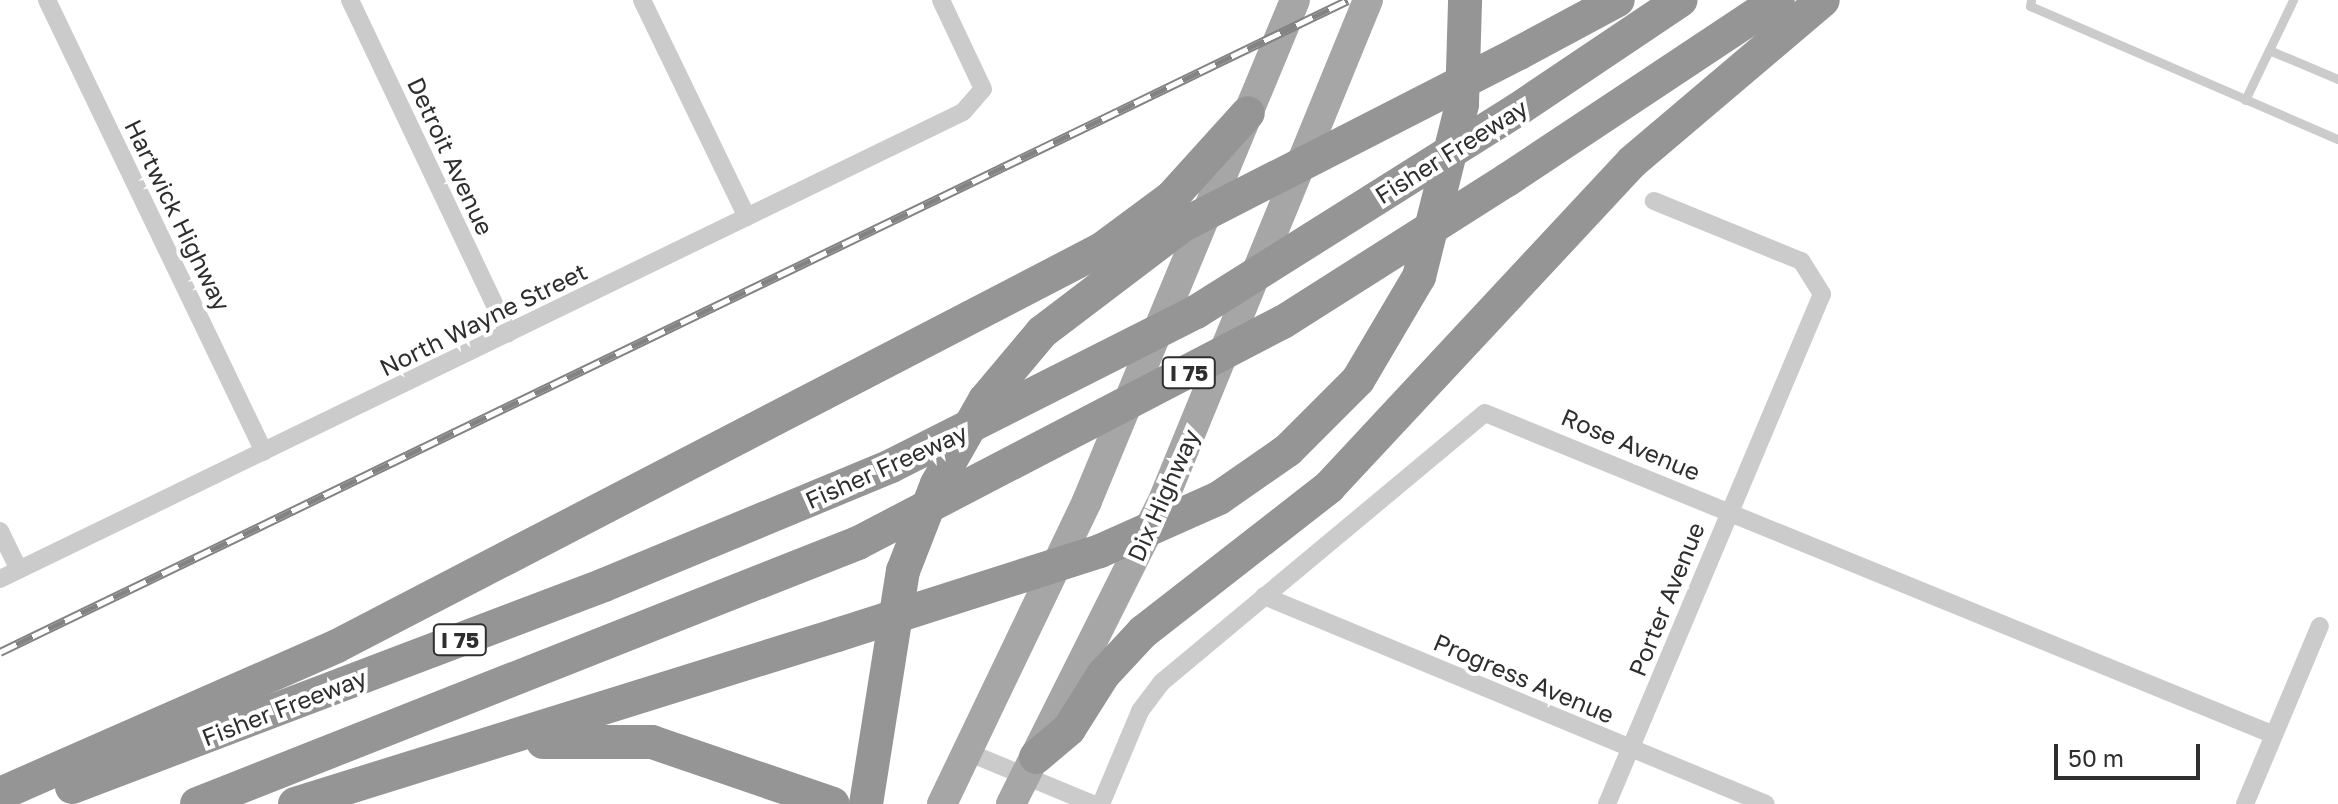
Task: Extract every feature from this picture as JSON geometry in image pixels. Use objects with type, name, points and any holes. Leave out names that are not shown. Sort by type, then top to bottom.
[{"type":"highway","points":[[295,804],[1100,551],[1219,498],[1288,450],[1358,380],[1419,277],[1462,104],[1465,0]]},
{"type":"highway","points":[[866,804],[903,571],[937,484],[985,400],[1042,332],[1183,225],[1618,0]]},
{"type":"highway","name":"Fisher Freeway","points":[[26,804],[618,580],[891,466],[1196,312],[1517,110],[1681,0]]},
{"type":"highway","name":"I 75","points":[[197,804],[858,543],[1283,322],[1507,180],[1778,0]]},
{"type":"highway","points":[[1031,767],[1069,729],[1103,675],[1143,632],[1329,487],[1632,162],[1823,0]]},
{"type":"highway","points":[[0,794],[337,646],[1102,249],[1172,197],[1248,113]]},
{"type":"highway","points":[[468,752],[576,737],[641,741],[833,804]]},
{"type":"main road","points":[[942,804],[1087,501],[1295,0]]},
{"type":"main road","name":"Dix Highway","points":[[1011,804],[1164,498],[1368,0]]},
{"type":"street","name":"Hartwick Highway","points":[[47,0],[264,452]]},
{"type":"street","name":"Detroit Avenue","points":[[350,0],[508,333]]},
{"type":"street","points":[[642,0],[747,217]]},
{"type":"street","name":"North Wayne Street","points":[[0,579],[963,112],[982,96],[941,0]]},
{"type":"street","name":"Porter Avenue","points":[[1607,804],[1728,511],[1818,306],[1817,281],[1801,261],[1654,201]]},
{"type":"street","name":"Rose Avenue","points":[[1101,804],[1150,694],[1485,413],[2274,735]]},
{"type":"street","points":[[0,531],[19,570]]},
{"type":"street","name":"Progress Avenue","points":[[1264,596],[1766,804]]},
{"type":"street","points":[[2245,804],[2320,626]]},
{"type":"street","points":[[965,751],[1031,767],[1093,804]]},
{"type":"lane","points":[[2031,0],[2030,6],[2338,139]]},
{"type":"lane","points":[[2245,100],[2293,0]]},
{"type":"lane","points":[[2269,50],[2338,79]]},
{"type":"railway","points":[[0,652],[1348,0]]}]
